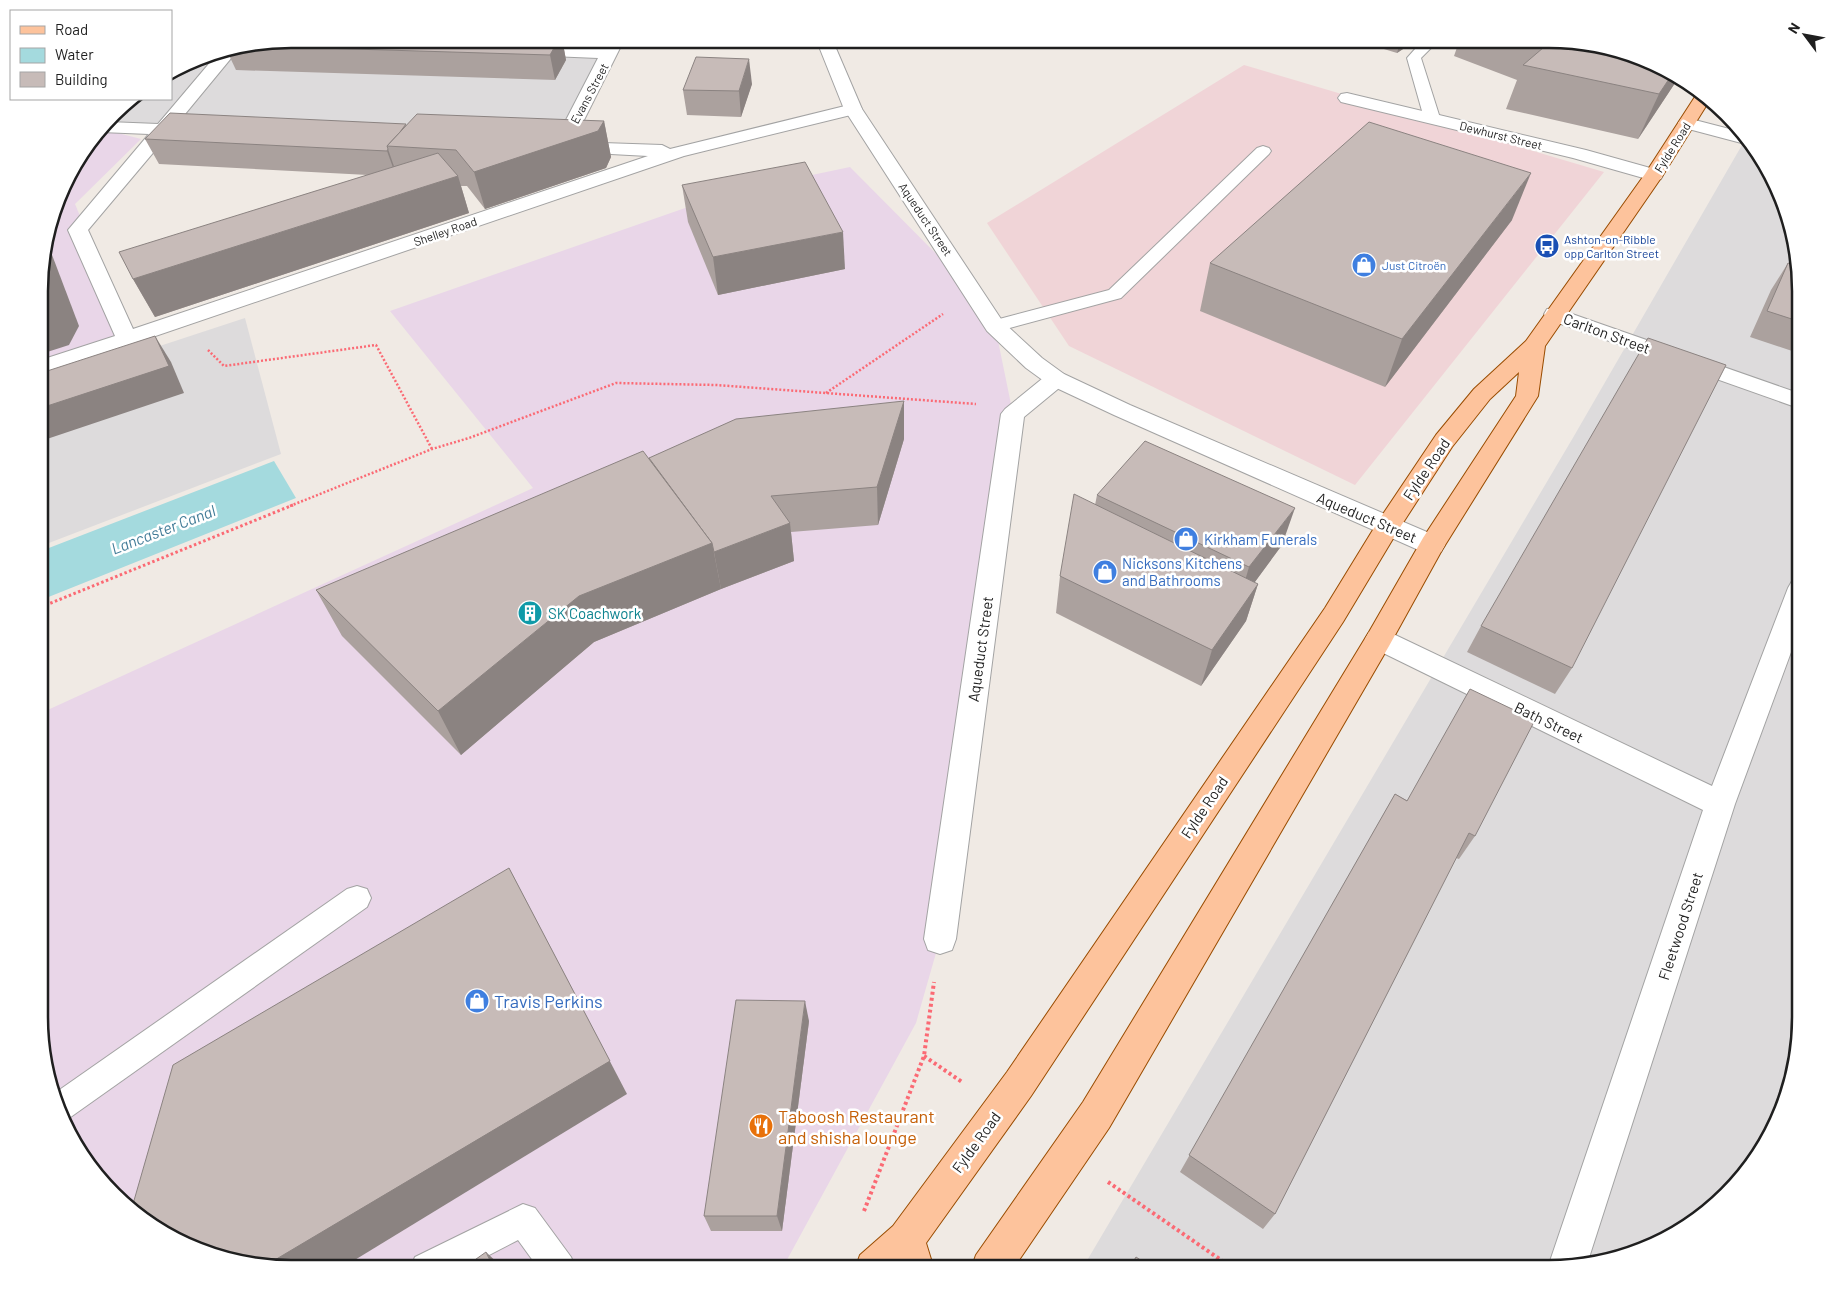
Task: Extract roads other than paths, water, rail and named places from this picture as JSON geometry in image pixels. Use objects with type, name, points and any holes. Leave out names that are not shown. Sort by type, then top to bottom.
[{"type":"main road","name":"Fylde Road","points":[[896,1260],[911,1254],[1019,1084],[1334,615],[1388,526],[1444,441],[1482,394],[1534,346],[1654,175],[1701,101]]},
{"type":"main road","name":"Fylde Road","points":[[996,1260],[1096,1115],[1379,639],[1432,545],[1527,396],[1534,346]]},
{"type":"street","points":[[510,50],[562,48]]},
{"type":"street","name":"Evans Street","points":[[561,147],[613,48]]},
{"type":"street","name":"Aqueduct Street","points":[[828,48],[853,110],[995,326],[1034,363],[1056,379],[1223,456],[1432,545]]},
{"type":"street","points":[[128,339],[78,230],[224,57]]},
{"type":"street","name":"Dewhurst Street","points":[[1347,98],[1579,154],[1654,175]]},
{"type":"street","name":"Shelley Road","points":[[48,366],[678,152],[853,110]]},
{"type":"street","points":[[1687,123],[1738,137]]},
{"type":"street","points":[[111,127],[213,132]]},
{"type":"street","points":[[541,146],[678,152]]},
{"type":"street","name":"Carlton Street","points":[[1555,314],[1792,399]]},
{"type":"street","name":"Aqueduct Street","points":[[940,939],[1013,414],[1056,379]]},
{"type":"street","name":"Fleetwood Street","points":[[1569,1260],[1720,804],[1792,612]]},
{"type":"street","name":"Bath Street","points":[[1379,639],[1720,804]]},
{"type":"lane","points":[[1422,48],[1414,58],[1432,118]]},
{"type":"lane","points":[[995,326],[1115,294],[1263,151]]},
{"type":"lane","points":[[64,1105],[357,898]]},
{"type":"lane","points":[[445,1260],[523,1220],[552,1260]]},
{"type":"water","name":"Lancaster Canal","points":[[274,461],[296,498],[48,597],[48,548]]},
{"type":"place","name":"Ashton-on-Ribble opp Carlton Street","points":[[1547,246]]},
{"type":"place","name":"Just Citroën","points":[[1364,265]]},
{"type":"place","name":"Kirkham Funerals","points":[[1186,539]]},
{"type":"place","name":"Nicksons Kitchens and Bathrooms","points":[[1105,572]]},
{"type":"place","name":"SK Coachwork","points":[[530,613]]},
{"type":"place","name":"Travis Perkins","points":[[477,1001]]},
{"type":"place","name":"Taboosh Restaurant and shisha lounge","points":[[761,1126]]}]
